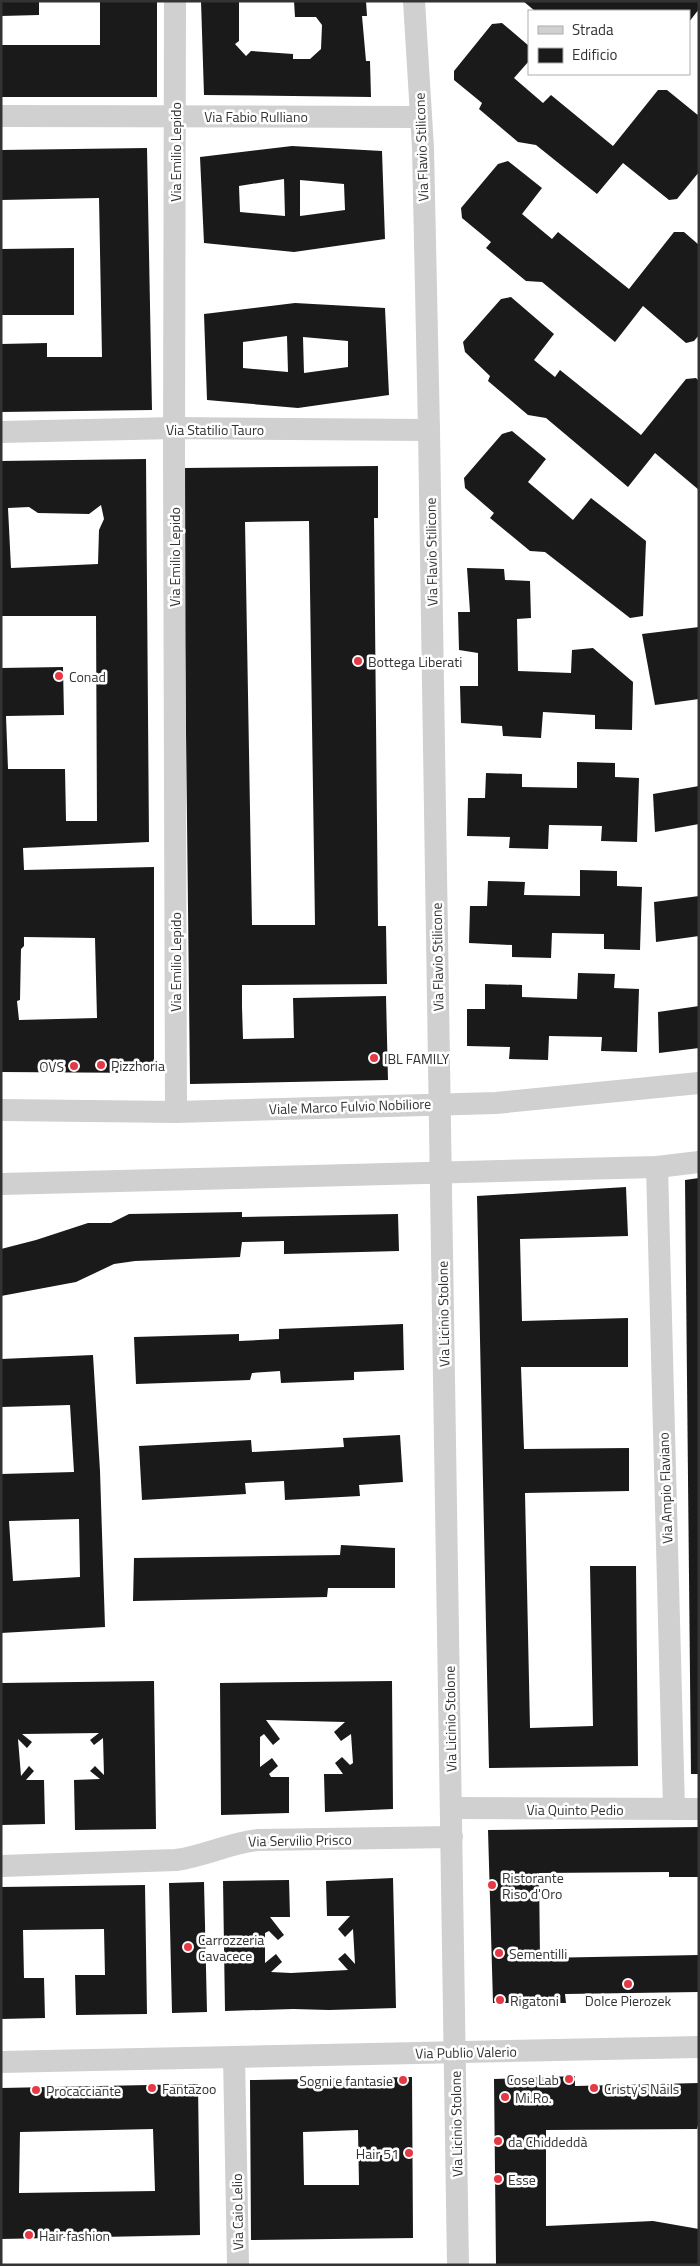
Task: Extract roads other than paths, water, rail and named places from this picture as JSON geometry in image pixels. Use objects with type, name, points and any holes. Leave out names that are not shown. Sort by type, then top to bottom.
[{"type":"street","name":"Via Emilio Lepido","points":[[175,1],[176,1112]]},
{"type":"street","name":"Via Flavio Stilicone","points":[[414,1],[421,117],[429,430],[441,1173]]},
{"type":"street","name":"Via Fabio Rulliano","points":[[1,116],[421,117]]},
{"type":"street","name":"Via Statilio Tauro","points":[[1,432],[174,428],[429,430]]},
{"type":"street","name":"Viale Marco Fulvio Nobiliore","points":[[1,1110],[176,1112],[496,1103],[699,1083]]},
{"type":"street","points":[[1,1184],[657,1167],[699,1162]]},
{"type":"street","name":"Via Ampio Flaviano","points":[[657,1167],[674,1809]]},
{"type":"street","name":"Via Licinio Stolone","points":[[441,1173],[458,2265]]},
{"type":"street","name":"Via Quinto Pedio","points":[[452,1808],[699,1809]]},
{"type":"street","name":"Via Servilio Prisco","points":[[1,1866],[176,1860],[200,1855],[238,1842],[258,1840],[452,1838]]},
{"type":"street","name":"Via Publio Valerio","points":[[1,2062],[699,2047]]},
{"type":"street","name":"Via Caio Lelio","points":[[234,2057],[238,2265]]},
{"type":"place","name":"Bottega Liberati","points":[[358,661]]},
{"type":"place","name":"Conad","points":[[59,676]]},
{"type":"place","name":"IBL FAMILY","points":[[374,1058]]},
{"type":"place","name":"Pizzhoria","points":[[101,1065]]},
{"type":"place","name":"OVS","points":[[74,1066]]},
{"type":"place","name":"Ristorante Riso d'Oro","points":[[492,1885]]},
{"type":"place","name":"Carrozzeria Cavacece","points":[[188,1947]]},
{"type":"place","name":"Sementilli","points":[[499,1953]]},
{"type":"place","name":"Dolce Pierozek","points":[[628,1984]]},
{"type":"place","name":"Rigatoni","points":[[500,2000]]},
{"type":"place","name":"Cose Lab","points":[[569,2079]]},
{"type":"place","name":"Sogni e fantasie","points":[[403,2080]]},
{"type":"place","name":"Fantazoo","points":[[152,2088]]},
{"type":"place","name":"Cristy's Nails","points":[[594,2088]]},
{"type":"place","name":"Procacciante","points":[[36,2090]]},
{"type":"place","name":"Mi.Ro.","points":[[505,2097]]},
{"type":"place","name":"da Chiddeddà","points":[[498,2141]]},
{"type":"place","name":"Hair 51","points":[[409,2153]]},
{"type":"place","name":"Esse","points":[[498,2179]]},
{"type":"place","name":"Hair fashion","points":[[29,2235]]}]
